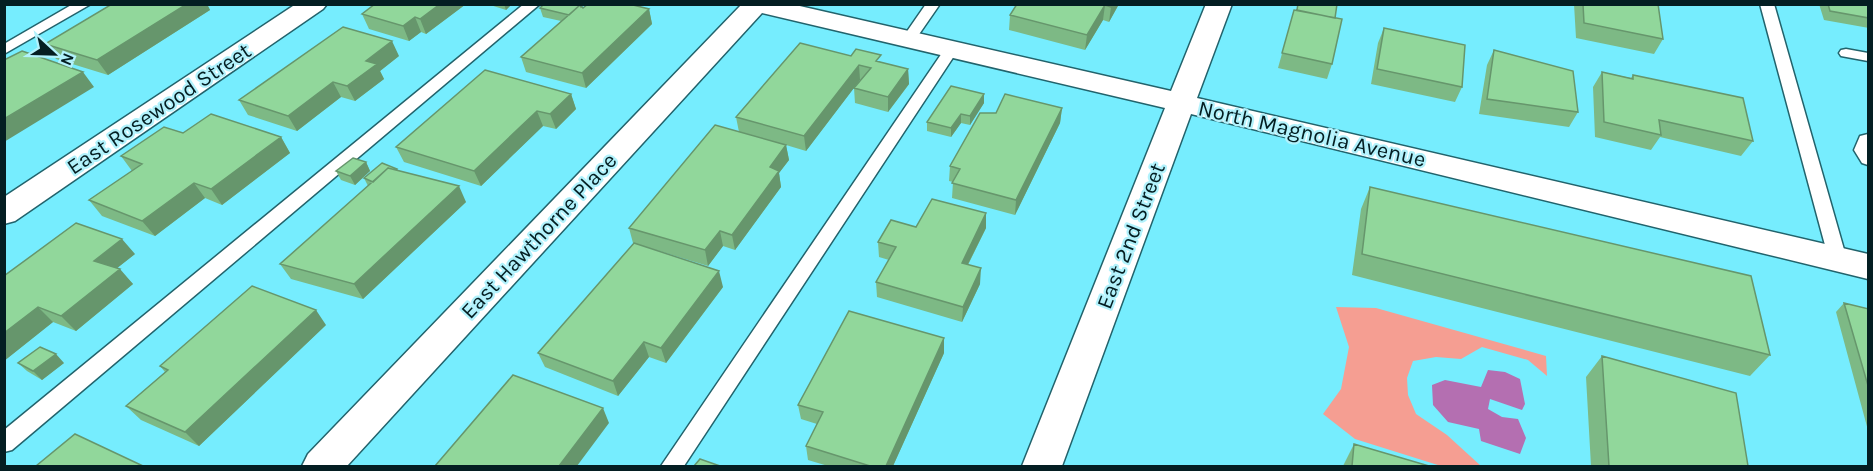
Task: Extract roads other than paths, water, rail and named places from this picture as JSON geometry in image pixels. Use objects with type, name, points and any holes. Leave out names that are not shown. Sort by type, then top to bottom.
[{"type":"street","name":"East Rosewood Street","points":[[4,213],[314,4]]},
{"type":"street","name":"East 2nd Street","points":[[1042,466],[1219,4]]},
{"type":"street","name":"North Magnolia Avenue","points":[[756,5],[1182,103],[1869,267]]},
{"type":"street","name":"East Hawthorne Place","points":[[322,466],[756,5]]},
{"type":"lane","points":[[4,50],[84,4]]},
{"type":"lane","points":[[4,443],[533,4]]},
{"type":"lane","points":[[908,40],[933,4]]},
{"type":"lane","points":[[1767,4],[1838,260]]},
{"type":"lane","points":[[672,466],[951,50]]},
{"type":"lane","points":[[1846,53],[1869,57]]},
{"type":"lane","points":[[1869,139],[1866,140],[1862,150],[1869,159]]}]
